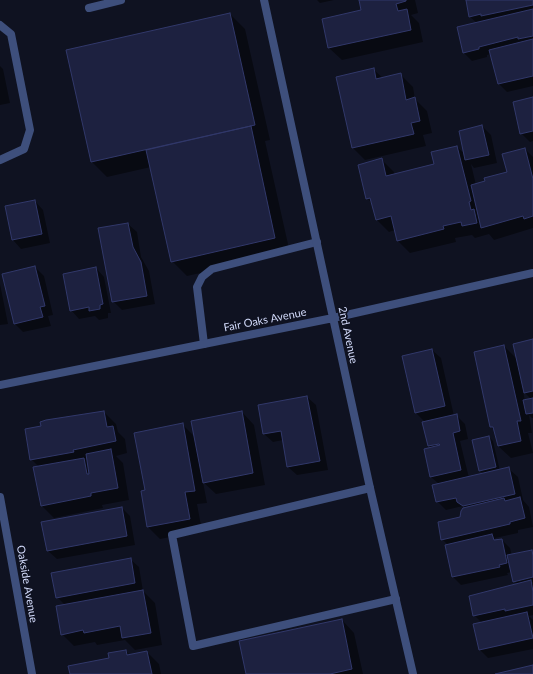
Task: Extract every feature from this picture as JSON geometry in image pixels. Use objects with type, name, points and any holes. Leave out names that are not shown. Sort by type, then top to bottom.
[{"type":"street","points":[[89,8],[121,0]]},
{"type":"street","name":"2nd Avenue","points":[[264,0],[370,488],[413,674]]},
{"type":"street","points":[[0,25],[11,34],[30,130],[24,149],[0,160]]},
{"type":"street","points":[[204,344],[197,287],[202,277],[212,269],[317,242]]},
{"type":"street","name":"Fair Oaks Avenue","points":[[0,385],[333,318],[533,273]]},
{"type":"street","points":[[370,488],[172,535],[193,646],[396,600]]},
{"type":"street","name":"Oakside Avenue","points":[[0,497],[32,674]]},
{"type":"building","points":[[359,0],[406,0],[396,4],[398,11],[407,9],[411,30],[328,48],[322,19],[361,10]]},
{"type":"building","points":[[466,0],[533,0],[533,5],[481,16],[481,14],[469,17]]},
{"type":"building","points":[[533,9],[533,36],[518,39],[518,37],[479,47],[479,49],[463,53],[457,27]]},
{"type":"building","points":[[230,13],[255,125],[91,162],[66,50]]},
{"type":"building","points":[[533,39],[533,76],[498,84],[489,50]]},
{"type":"building","points":[[374,68],[376,79],[401,73],[406,100],[415,97],[420,121],[411,123],[414,134],[352,148],[336,77]]},
{"type":"building","points":[[533,97],[533,131],[520,134],[513,102]]},
{"type":"building","points":[[482,125],[489,155],[465,160],[459,131]]},
{"type":"building","points":[[251,126],[275,238],[171,262],[146,150]]},
{"type":"building","points":[[457,146],[471,201],[469,202],[471,210],[474,209],[477,223],[462,226],[461,222],[443,226],[444,229],[397,241],[391,216],[376,220],[370,198],[366,199],[358,165],[382,158],[386,176],[434,164],[431,152]]},
{"type":"building","points":[[525,148],[533,179],[533,216],[524,219],[523,216],[481,228],[471,185],[485,181],[484,178],[507,172],[502,154]]},
{"type":"building","points":[[35,200],[42,234],[12,240],[5,206]]},
{"type":"building","points":[[128,223],[133,247],[141,262],[147,296],[112,302],[98,228]]},
{"type":"building","points":[[35,266],[45,306],[40,307],[43,317],[14,324],[2,274]]},
{"type":"building","points":[[96,267],[103,304],[100,305],[100,309],[89,311],[89,307],[70,311],[63,274]]},
{"type":"building","points":[[533,339],[533,391],[524,393],[513,344]]},
{"type":"building","points":[[504,345],[521,421],[517,421],[521,441],[498,446],[493,427],[490,427],[474,352]]},
{"type":"building","points":[[432,349],[445,406],[415,413],[402,356]]},
{"type":"building","points":[[307,396],[320,461],[287,467],[281,431],[263,434],[258,405]]},
{"type":"building","points":[[533,398],[533,413],[526,414],[523,400]]},
{"type":"building","points":[[104,411],[107,427],[113,426],[116,441],[73,450],[74,452],[30,460],[25,429],[41,426],[40,422],[46,420]]},
{"type":"building","points":[[242,411],[253,473],[203,483],[191,421]]},
{"type":"building","points":[[457,414],[460,431],[453,433],[461,470],[430,477],[424,449],[440,445],[428,446],[422,422]]},
{"type":"building","points":[[183,423],[195,491],[185,492],[190,519],[147,527],[141,491],[145,490],[134,433]]},
{"type":"building","points":[[489,436],[496,467],[479,471],[472,440]]},
{"type":"building","points":[[111,449],[118,488],[91,493],[91,496],[41,506],[33,467],[84,458],[87,474],[89,474],[86,454]]},
{"type":"building","points":[[509,467],[515,494],[463,506],[457,502],[456,498],[436,502],[432,485]]},
{"type":"building","points":[[520,497],[525,518],[510,522],[510,524],[441,540],[438,522],[460,517],[463,508],[504,498],[505,501]]},
{"type":"building","points":[[122,507],[127,536],[47,551],[41,522]]},
{"type":"building","points":[[492,534],[494,540],[502,539],[507,563],[499,565],[500,567],[452,577],[445,545]]},
{"type":"building","points":[[532,550],[533,577],[513,582],[507,555]]},
{"type":"building","points":[[131,558],[135,583],[56,598],[51,573]]},
{"type":"building","points":[[531,580],[533,605],[473,616],[469,596]]},
{"type":"building","points":[[143,590],[151,633],[122,638],[120,626],[84,633],[83,630],[61,635],[56,606]]},
{"type":"building","points":[[527,612],[533,638],[479,650],[473,624]]},
{"type":"building","points":[[342,619],[352,669],[330,674],[246,674],[239,641]]},
{"type":"building","points":[[126,650],[127,655],[147,651],[152,674],[70,674],[68,666],[109,658],[108,653]]},
{"type":"building","points":[[533,665],[533,674],[495,674]]}]
